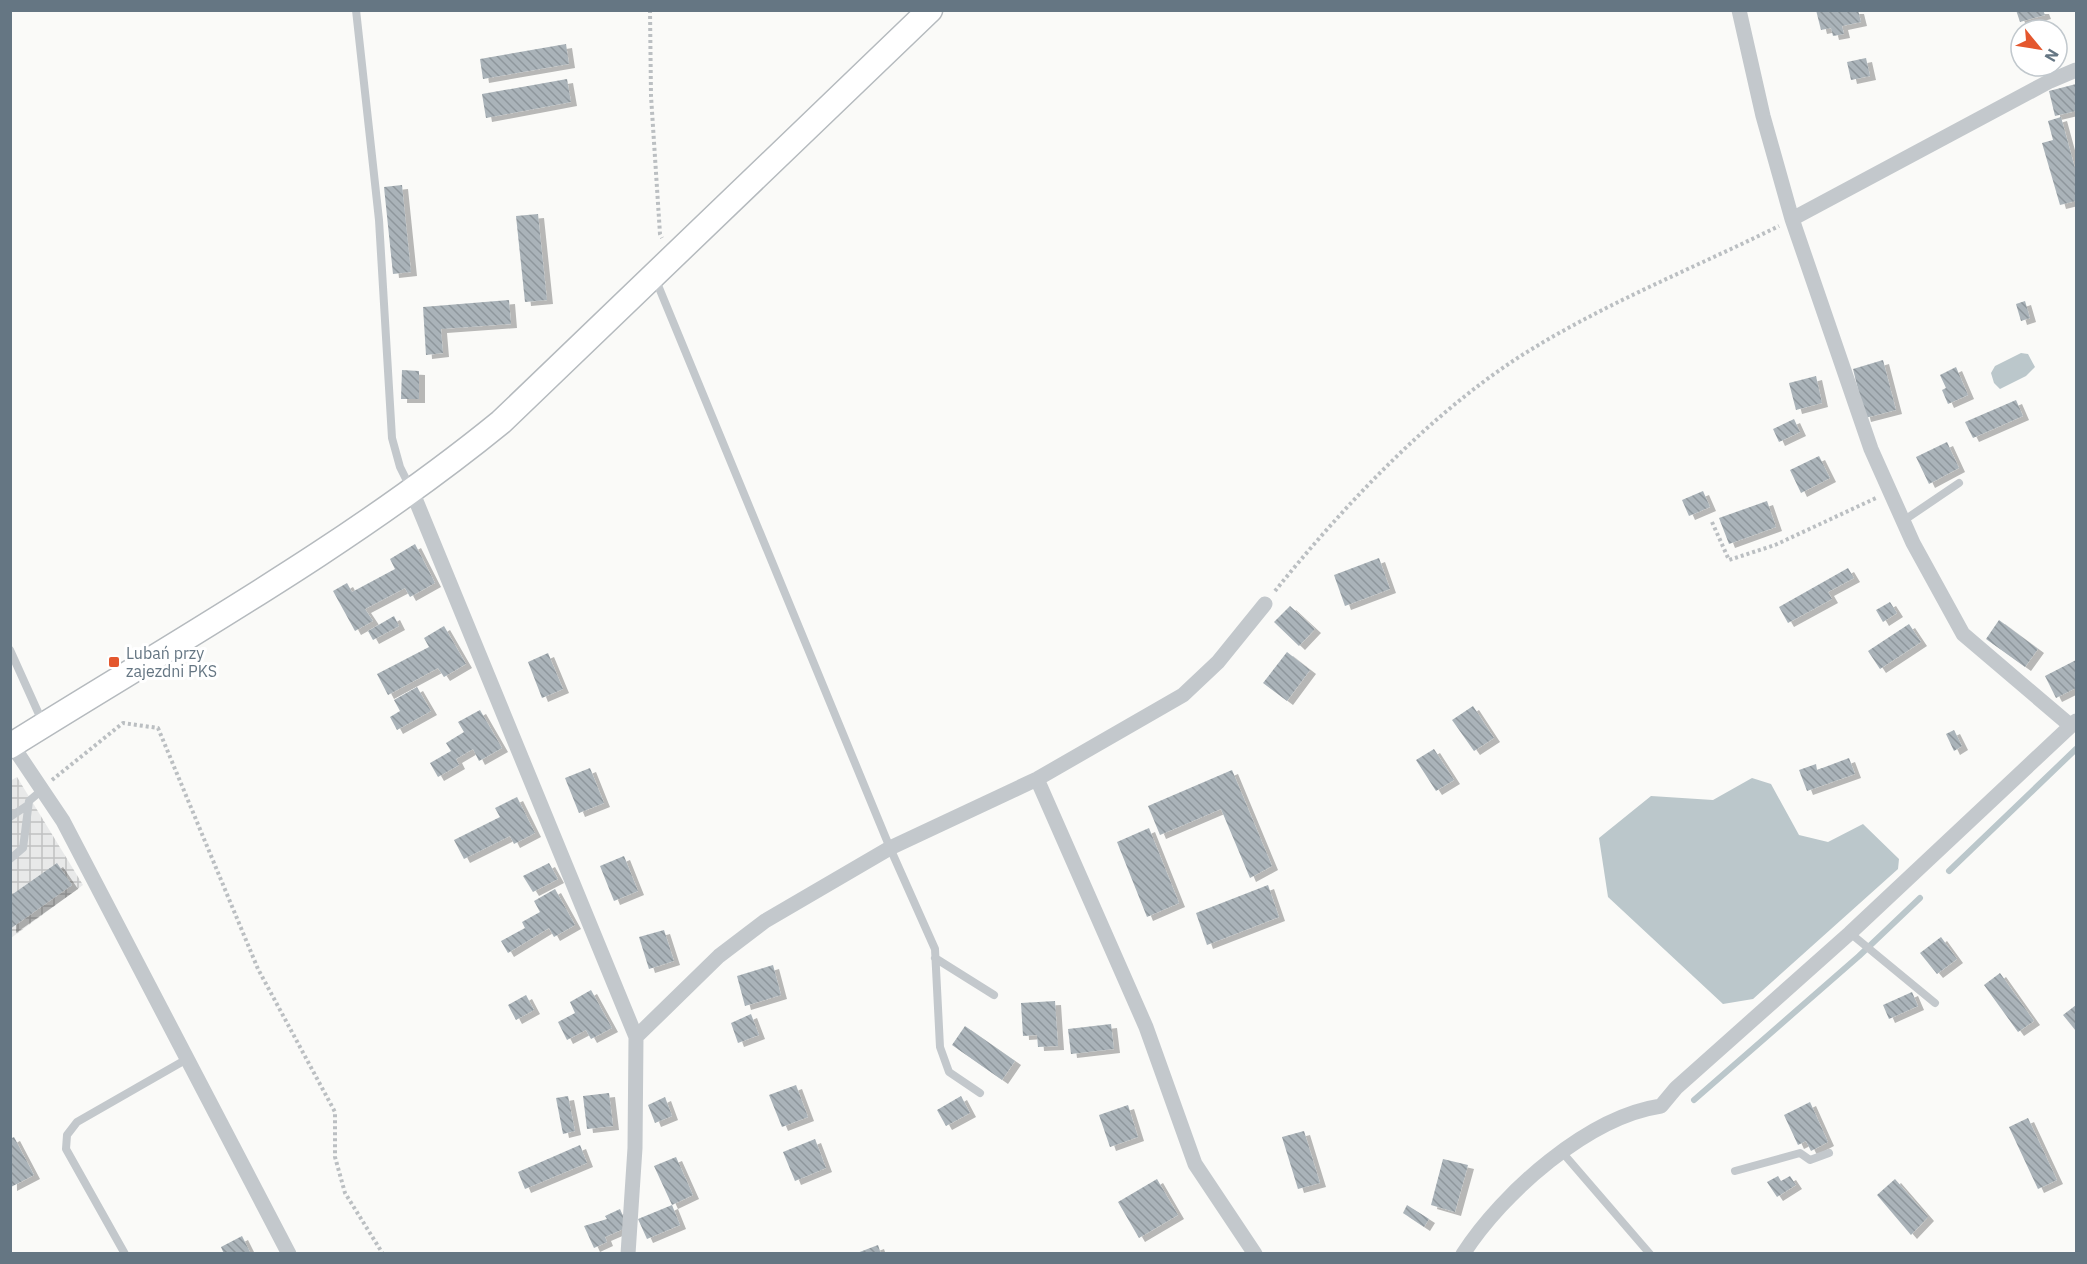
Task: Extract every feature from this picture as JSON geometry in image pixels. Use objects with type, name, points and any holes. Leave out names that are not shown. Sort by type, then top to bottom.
[{"type":"main road","points":[[11,746],[285,575],[412,491],[501,422],[930,10]]},
{"type":"street","points":[[1463,1254],[1498,1210],[1576,1140],[1607,1123],[1638,1110],[1661,1106],[1676,1088],[1718,1053],[1850,933],[2074,723],[1963,634],[1903,521],[1871,449],[1792,219],[1763,116],[1739,10]]},
{"type":"street","points":[[1792,219],[2050,81],[2076,70]]},
{"type":"street","points":[[412,491],[636,1037],[635,1148],[628,1254]]},
{"type":"street","points":[[636,1037],[740,938],[890,848],[1037,779],[1183,695],[1218,662],[1265,604]]},
{"type":"street","points":[[11,746],[63,821],[289,1254]]},
{"type":"street","points":[[1037,779],[1146,1027],[1195,1164],[1255,1254]]},
{"type":"lane","points":[[356,10],[379,220],[392,438],[400,467],[412,491]]},
{"type":"lane","points":[[654,276],[890,848],[935,949],[940,1047],[949,1072],[980,1093]]},
{"type":"lane","points":[[1903,521],[1959,483]]},
{"type":"lane","points":[[10,650],[14,673],[44,725]]},
{"type":"lane","points":[[10,859],[23,848],[28,805],[31,797],[42,789]]},
{"type":"lane","points":[[10,818],[28,805]]},
{"type":"lane","points":[[1850,933],[1935,1003]]},
{"type":"lane","points":[[935,958],[994,995]]},
{"type":"lane","points":[[125,1254],[66,1149],[67,1135],[78,1122],[187,1059]]},
{"type":"lane","points":[[1562,1152],[1650,1254]]},
{"type":"lane","points":[[1735,1171],[1800,1153],[1810,1160],[1829,1153]]},
{"type":"path","points":[[650,10],[651,96],[660,234],[674,256]]},
{"type":"path","points":[[1265,604],[1330,523],[1429,428],[1492,376],[1516,359],[1593,315],[1792,219]]},
{"type":"path","points":[[1712,522],[1729,560],[1775,544],[1890,491]]},
{"type":"path","points":[[42,789],[75,759],[123,723],[158,728],[258,969],[335,1112],[335,1157],[345,1193],[383,1254]]},
{"type":"shaded area","points":[[2021,353],[2028,354],[2035,367],[2026,376],[2000,389],[1994,383],[1991,373],[1995,366]]},
{"type":"shaded area","points":[[17,777],[83,885],[11,938],[10,781]]},
{"type":"shaded area","points":[[1752,778],[1771,784],[1799,835],[1828,842],[1863,824],[1899,859],[1898,869],[1753,999],[1723,1004],[1608,897],[1599,838],[1651,796],[1713,800]]},
{"type":"building","points":[[1816,10],[1858,10],[1861,22],[1842,26],[1844,34],[1833,36],[1831,28],[1821,30]]},
{"type":"building","points":[[2016,10],[2043,10],[2045,15],[2034,18],[2019,18]]},
{"type":"building","points":[[566,44],[569,64],[483,79],[480,59]]},
{"type":"building","points":[[1866,58],[1870,76],[1851,80],[1847,62]]},
{"type":"building","points":[[567,79],[571,102],[486,118],[482,94]]},
{"type":"building","points":[[2076,84],[2076,111],[2055,116],[2049,91]]},
{"type":"building","points":[[2061,117],[2076,172],[2076,201],[2060,205],[2042,143],[2053,140],[2048,121]]},
{"type":"building","points":[[402,185],[411,272],[393,274],[384,187]]},
{"type":"building","points":[[538,214],[547,300],[525,302],[516,216]]},
{"type":"building","points":[[509,300],[511,324],[441,329],[443,353],[426,355],[423,307]]},
{"type":"building","points":[[2025,301],[2030,318],[2021,321],[2016,304]]},
{"type":"building","points":[[1883,360],[1896,410],[1865,418],[1853,369]]},
{"type":"building","points":[[1956,367],[1968,395],[1948,404],[1942,390],[1946,388],[1940,375]]},
{"type":"building","points":[[402,370],[419,371],[419,399],[401,399]]},
{"type":"building","points":[[1816,376],[1822,403],[1796,410],[1789,383]]},
{"type":"building","points":[[2016,400],[2023,416],[1973,438],[1965,422]]},
{"type":"building","points":[[1794,419],[1800,432],[1779,442],[1773,429]]},
{"type":"building","points":[[1947,442],[1959,468],[1929,484],[1916,457]]},
{"type":"building","points":[[1819,456],[1830,478],[1801,493],[1790,470]]},
{"type":"building","points":[[1703,491],[1710,507],[1689,516],[1682,500]]},
{"type":"building","points":[[1767,501],[1776,527],[1729,544],[1719,518]]},
{"type":"building","points":[[415,544],[435,583],[410,597],[405,588],[365,609],[373,621],[355,631],[333,591],[347,583],[352,592],[395,569],[390,559]]},
{"type":"building","points":[[1379,558],[1390,589],[1345,606],[1334,575]]},
{"type":"building","points":[[1848,568],[1854,578],[1828,592],[1832,599],[1788,623],[1779,607]]},
{"type":"building","points":[[1890,602],[1897,613],[1883,622],[1876,610]]},
{"type":"building","points":[[1290,606],[1315,629],[1299,646],[1274,622]]},
{"type":"building","points":[[394,616],[399,626],[373,640],[368,631]]},
{"type":"building","points":[[1999,620],[2038,649],[2025,667],[1986,639]]},
{"type":"building","points":[[1909,624],[1921,642],[1880,669],[1868,651]]},
{"type":"building","points":[[444,626],[466,664],[444,677],[438,668],[388,695],[377,674],[429,647],[424,638]]},
{"type":"building","points":[[1287,652],[1310,670],[1287,701],[1263,683]]},
{"type":"building","points":[[548,653],[563,689],[542,698],[528,662]]},
{"type":"building","points":[[2076,660],[2076,688],[2056,698],[2045,676]]},
{"type":"building","points":[[417,687],[431,711],[397,730],[390,717],[400,711],[394,700]]},
{"type":"building","points":[[1473,706],[1494,738],[1474,751],[1452,720]]},
{"type":"building","points":[[480,710],[502,748],[479,761],[473,749],[456,759],[459,765],[438,777],[430,763],[451,751],[446,743],[464,732],[458,722]]},
{"type":"building","points":[[1954,730],[1962,746],[1954,751],[1946,734]]},
{"type":"building","points":[[1434,749],[1454,780],[1436,791],[1416,760]]},
{"type":"building","points":[[1849,758],[1855,774],[1807,791],[1799,770],[1816,764],[1817,770]]},
{"type":"building","points":[[590,768],[604,803],[579,813],[565,778]]},
{"type":"building","points":[[1232,770],[1272,866],[1250,878],[1221,809],[1160,835],[1148,806]]},
{"type":"building","points":[[517,797],[535,833],[514,844],[510,836],[464,859],[454,840],[500,817],[495,808]]},
{"type":"building","points":[[1149,828],[1179,903],[1147,917],[1117,842]]},
{"type":"building","points":[[624,856],[638,891],[614,901],[600,866]]},
{"type":"building","points":[[57,863],[72,885],[10,929],[10,896]]},
{"type":"building","points":[[549,863],[558,879],[533,892],[523,876]]},
{"type":"building","points":[[1268,885],[1279,917],[1207,945],[1196,913]]},
{"type":"building","points":[[555,889],[575,925],[554,937],[549,928],[508,953],[501,941],[525,928],[522,922],[540,912],[534,901]]},
{"type":"building","points":[[664,930],[674,961],[649,969],[639,937]]},
{"type":"building","points":[[1941,937],[1957,959],[1937,974],[1920,953]]},
{"type":"building","points":[[773,965],[781,995],[745,1006],[737,976]]},
{"type":"building","points":[[2000,973],[2034,1021],[2018,1032],[1984,985]]},
{"type":"building","points":[[591,990],[612,1028],[591,1039],[586,1030],[567,1040],[558,1022],[575,1013],[570,1002]]},
{"type":"building","points":[[1912,992],[1918,1006],[1889,1019],[1883,1005]]},
{"type":"building","points":[[526,995],[534,1010],[516,1020],[508,1005]]},
{"type":"building","points":[[1055,1001],[1058,1046],[1038,1047],[1037,1035],[1023,1036],[1021,1003]]},
{"type":"building","points":[[2076,1005],[2076,1031],[2063,1015]]},
{"type":"building","points":[[751,1014],[759,1035],[738,1043],[731,1023]]},
{"type":"building","points":[[1111,1024],[1114,1049],[1071,1054],[1068,1029]]},
{"type":"building","points":[[965,1026],[1015,1061],[1002,1080],[952,1045]]},
{"type":"building","points":[[796,1085],[808,1117],[782,1127],[769,1095]]},
{"type":"building","points":[[609,1093],[613,1126],[587,1129],[583,1096]]},
{"type":"building","points":[[568,1096],[575,1131],[563,1134],[556,1098]]},
{"type":"building","points":[[961,1096],[970,1113],[946,1126],[937,1110]]},
{"type":"building","points":[[665,1097],[672,1116],[655,1123],[648,1105]]},
{"type":"building","points":[[1810,1102],[1828,1142],[1811,1151],[1806,1141],[1798,1145],[1784,1115]]},
{"type":"building","points":[[1128,1105],[1138,1137],[1110,1147],[1099,1115]]},
{"type":"building","points":[[2028,1118],[2057,1180],[2038,1189],[2009,1127]]},
{"type":"building","points":[[1304,1131],[1320,1183],[1298,1189],[1282,1137]]},
{"type":"building","points":[[14,1137],[34,1175],[11,1187],[10,1139]]},
{"type":"building","points":[[815,1139],[826,1168],[795,1181],[783,1152]]},
{"type":"building","points":[[580,1145],[587,1163],[525,1189],[518,1172]]},
{"type":"building","points":[[676,1157],[693,1195],[672,1205],[654,1166]]},
{"type":"building","points":[[1443,1159],[1468,1165],[1455,1212],[1431,1205]]},
{"type":"building","points":[[1778,1176],[1781,1181],[1790,1176],[1796,1185],[1777,1197],[1767,1182]]},
{"type":"building","points":[[1157,1179],[1178,1215],[1139,1238],[1118,1202]]},
{"type":"building","points":[[1895,1179],[1928,1217],[1911,1235],[1877,1195]]},
{"type":"building","points":[[672,1205],[680,1225],[647,1239],[638,1219]]},
{"type":"building","points":[[1407,1205],[1429,1219],[1424,1227],[1403,1213]]},
{"type":"building","points":[[620,1209],[628,1227],[605,1237],[607,1242],[594,1248],[584,1226],[607,1219],[605,1216]]},
{"type":"building","points":[[242,1236],[251,1254],[224,1254],[221,1247]]},
{"type":"building","points":[[878,1245],[881,1254],[857,1254],[857,1253]]},
{"type":"waterway","points":[[1949,871],[2076,749]]},
{"type":"waterway","points":[[1694,1100],[1859,956],[1920,898]]},
{"type":"place","name":"Lubań przy zajezdni PKS","points":[[114,662]]}]
